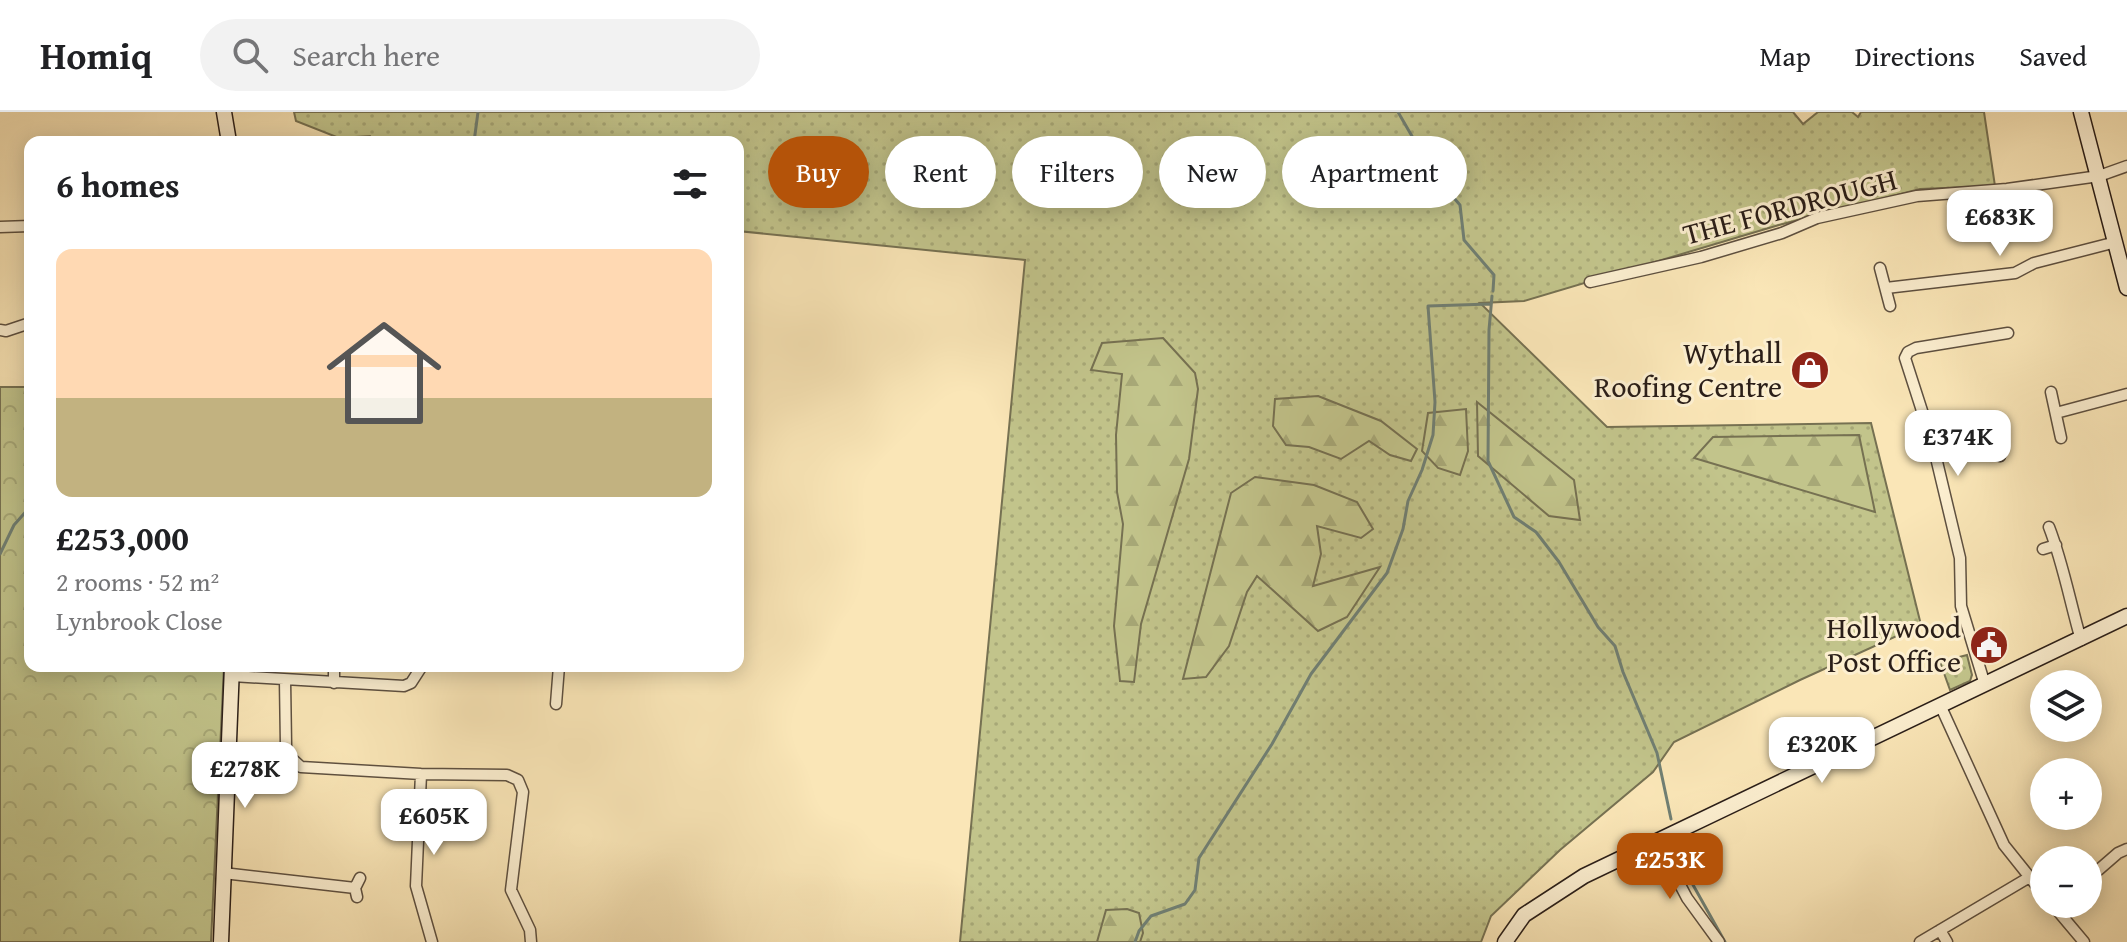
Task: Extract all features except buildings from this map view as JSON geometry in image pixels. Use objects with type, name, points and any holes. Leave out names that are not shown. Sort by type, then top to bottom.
[{"type":"street","points":[[224,112],[228,136]]},
{"type":"street","points":[[2081,112],[2127,288]]},
{"type":"street","name":"THE FORDROUGH","points":[[1590,282],[1701,257],[1782,233],[1817,218],[1917,196],[2007,189],[2099,176],[2127,166]]},
{"type":"street","points":[[0,227],[24,226]]},
{"type":"street","points":[[1886,288],[2015,273],[2034,263],[2116,242]]},
{"type":"street","points":[[1880,268],[1890,306]]},
{"type":"street","points":[[0,330],[24,325]]},
{"type":"street","points":[[1985,685],[1961,606],[1960,558],[1933,445],[1905,358],[1908,352],[1916,348],[2002,330]]},
{"type":"street","points":[[2051,392],[2061,438]]},
{"type":"street","points":[[2056,413],[2127,394]]},
{"type":"street","points":[[1933,445],[1972,435],[2000,456]]},
{"type":"street","points":[[2049,527],[2081,640]]},
{"type":"street","points":[[2043,549],[2056,545]]},
{"type":"street","points":[[1505,942],[1524,915],[1584,876],[2127,616]]},
{"type":"street","points":[[221,942],[232,672]]},
{"type":"street","points":[[238,672],[285,680],[407,686],[418,672]]},
{"type":"street","points":[[334,672],[334,683]]},
{"type":"street","points":[[556,704],[559,672]]},
{"type":"street","points":[[285,680],[286,746],[288,755],[296,764],[306,768],[421,774],[507,775],[518,780],[523,792],[511,890],[530,930],[531,942]]},
{"type":"street","points":[[1920,942],[2028,878],[2004,845],[1941,707]]},
{"type":"street","points":[[421,774],[416,886],[432,942]]},
{"type":"street","points":[[1657,841],[1687,898],[1719,942]]},
{"type":"street","points":[[2102,867],[2126,844]]},
{"type":"street","points":[[223,873],[357,887]]},
{"type":"street","points":[[2066,918],[2084,942]]},
{"type":"street","points":[[1940,930],[1947,942]]},
{"type":"green space","points":[[294,112],[1793,112],[1803,124],[1818,112],[1852,112],[1858,117],[1861,112],[1984,112],[1995,186],[1920,189],[1779,225],[1524,301],[1480,303],[1607,427],[1871,423],[1921,625],[1674,742],[1653,772],[1560,850],[1491,916],[1481,942],[960,942],[1025,260],[744,232],[744,136],[334,136],[296,121]]},
{"type":"green space","points":[[1163,338],[1195,373],[1198,389],[1189,459],[1141,624],[1134,682],[1120,681],[1114,626],[1123,524],[1117,492],[1116,435],[1122,374],[1091,370],[1102,343]]},
{"type":"green space","points":[[0,387],[24,387],[24,672],[224,672],[211,942],[0,942]]},
{"type":"green space","points":[[1318,396],[1381,421],[1417,449],[1411,461],[1390,455],[1369,441],[1341,459],[1309,447],[1286,445],[1273,426],[1275,399]]},
{"type":"green space","points":[[1477,402],[1574,480],[1580,520],[1549,516],[1478,456]]},
{"type":"green space","points":[[1466,409],[1468,451],[1460,475],[1438,468],[1422,451],[1428,413]]},
{"type":"green space","points":[[1859,435],[1875,512],[1694,458],[1713,437]]},
{"type":"green space","points":[[1255,477],[1314,485],[1357,502],[1373,529],[1361,538],[1317,526],[1321,554],[1313,586],[1380,567],[1347,617],[1318,631],[1257,576],[1247,592],[1229,646],[1206,677],[1183,679],[1231,493]]},
{"type":"green space","points":[[1967,655],[1972,675],[1970,681],[1950,690],[1940,662]]},
{"type":"green space","points":[[1127,909],[1139,913],[1143,933],[1140,942],[1097,942],[1106,910]]},
{"type":"waterway","points":[[475,136],[478,112]]},
{"type":"waterway","points":[[1398,112],[1435,176],[1460,205],[1464,240],[1494,275],[1493,291]]},
{"type":"waterway","points":[[1492,296],[1488,461],[1514,517],[1536,532],[1559,562],[1598,627],[1615,646],[1657,753],[1671,819]]},
{"type":"waterway","points":[[1135,942],[1151,916],[1185,904],[1195,890],[1199,858],[1272,744],[1311,674],[1387,573],[1403,529],[1408,501],[1433,435],[1435,402],[1428,306],[1490,304]]},
{"type":"waterway","points":[[0,554],[14,525],[24,514]]},
{"type":"waterway","points":[[1677,842],[1683,867],[1725,942]]},
{"type":"place","name":"Wythall Roofing Centre","points":[[1810,370]]},
{"type":"place","name":"Hollywood Post Office","points":[[1989,645]]}]
